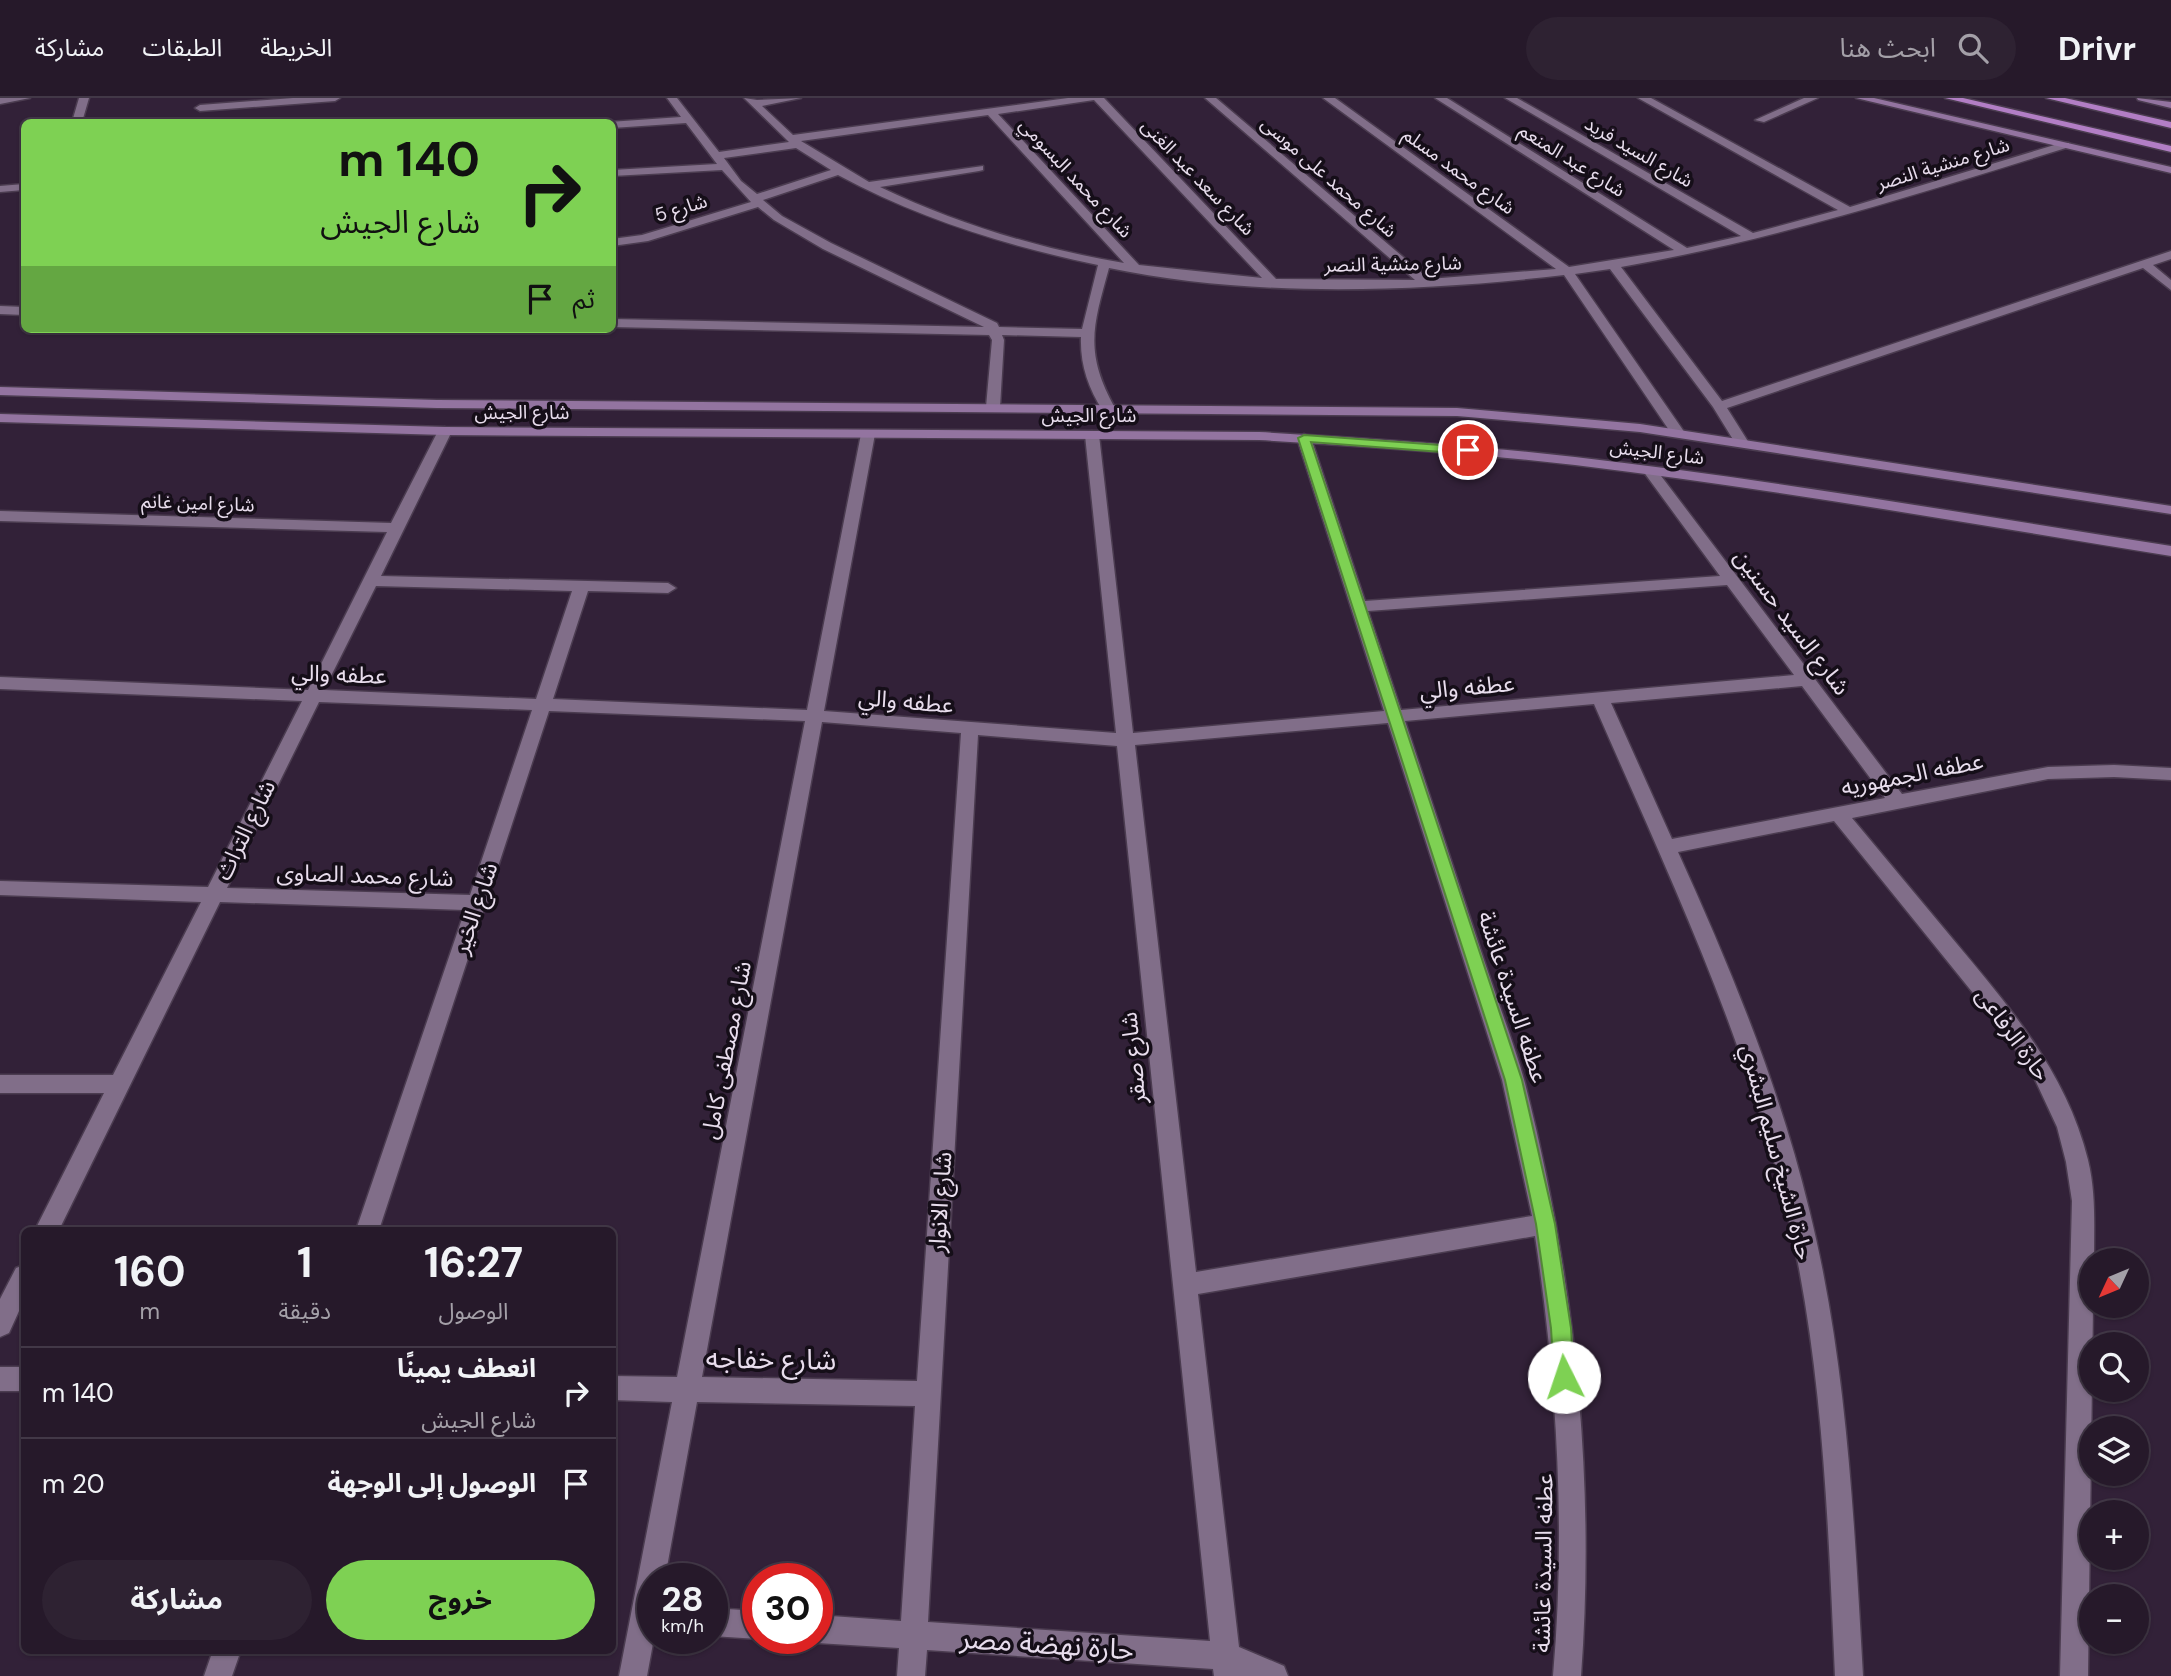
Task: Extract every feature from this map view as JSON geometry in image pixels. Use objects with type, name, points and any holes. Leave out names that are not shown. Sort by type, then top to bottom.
[{"type":"highway","points":[[1950,98],[2171,149]]},
{"type":"highway","points":[[2051,98],[2171,125]]},
{"type":"main road","points":[[1861,98],[2171,170]]},
{"type":"main road","points":[[2142,98],[2171,105]]},
{"type":"main road","name":"شارع الجيش","points":[[0,391],[437,404],[1457,412],[1548,418],[1678,433],[2171,510]]},
{"type":"main road","points":[[992,434],[993,407]]},
{"type":"main road","name":"شارع الجيش","points":[[0,418],[445,431],[1304,438],[1468,450],[1650,471],[2171,551]]},
{"type":"street","points":[[0,101],[25,98]]},
{"type":"street","points":[[78,119],[84,98]]},
{"type":"street","points":[[201,103],[335,98]]},
{"type":"street","points":[[672,98],[721,162],[756,201],[800,232],[979,318],[996,331],[999,340],[993,407]]},
{"type":"street","points":[[751,101],[796,98]]},
{"type":"street","points":[[616,173],[721,162],[794,141],[1090,98]]},
{"type":"street","name":"شارع سعد عبد الغنى","points":[[1098,98],[1272,281]]},
{"type":"street","name":"شارع محمد على موسى","points":[[1210,98],[1425,282]]},
{"type":"street","name":"شارع محمد مسلم","points":[[1328,98],[1569,272]]},
{"type":"street","name":"شارع عبد المنعم","points":[[1440,98],[1685,252]]},
{"type":"street","name":"شارع السيد فريد","points":[[1510,98],[1751,237]]},
{"type":"street","points":[[1643,98],[1848,211]]},
{"type":"street","points":[[1760,120],[1813,98]]},
{"type":"street","name":"شارع منشية النصر","points":[[751,101],[794,141],[840,170],[868,186],[950,221],[1017,244],[1104,265],[1272,281],[1425,282],[1569,272],[1613,265],[1751,237],[1848,211],[2065,145]]},
{"type":"street","name":"شارع محمد البسومي","points":[[991,111],[1136,269]]},
{"type":"street","points":[[616,125],[688,120]]},
{"type":"street","points":[[868,186],[979,168]]},
{"type":"street","name":"شارع 5","points":[[616,242],[644,238],[840,170]]},
{"type":"street","points":[[0,189],[21,187]]},
{"type":"street","points":[[1719,406],[2171,256]]},
{"type":"street","points":[[2145,264],[2171,286]]},
{"type":"street","points":[[1104,265],[1086,333],[1088,369],[1108,408]]},
{"type":"street","points":[[1613,265],[1719,406],[1742,443]]},
{"type":"street","points":[[1569,272],[1678,433]]},
{"type":"street","points":[[0,310],[21,307]]},
{"type":"street","points":[[616,323],[1086,333]]},
{"type":"street","name":"شارع التراث","points":[[48,1227],[445,431]]},
{"type":"street","name":"شارع مصطفى كامل","points":[[658,1563],[688,1389],[868,433]]},
{"type":"street","name":"شارع صقر","points":[[1092,435],[1227,1666]]},
{"type":"street","name":"عطفه السيدة عائشة","points":[[1304,438],[1513,1080],[1546,1224],[1561,1328],[1571,1474],[1570,1639],[1567,1676]]},
{"type":"street","name":"شارع السيد حسنين","points":[[1650,471],[1898,802]]},
{"type":"street","name":"شارع امين غانم","points":[[0,516],[395,528]]},
{"type":"street","points":[[1357,607],[1732,580]]},
{"type":"street","points":[[369,581],[668,587]]},
{"type":"street","name":"شارع الخير","points":[[369,1227],[582,586]]},
{"type":"street","name":"عطفه والي","points":[[0,683],[816,716],[1124,740],[1806,680]]},
{"type":"street","name":"حارة الشيخ سليم البشري","points":[[1600,698],[1743,1028],[1767,1097],[1798,1209],[1822,1334],[1838,1473],[1849,1676]]},
{"type":"street","name":"شارع الانوار","points":[[911,1676],[970,729]]},
{"type":"street","name":"عطفه الجمهوريه","points":[[1665,846],[2048,773],[2171,774]]},
{"type":"street","name":"حارة الرفاعى","points":[[1838,813],[2030,1050],[2056,1094],[2080,1165],[2083,1201],[2074,1676]]},
{"type":"street","name":"شارع محمد الصاوى","points":[[0,887],[477,903]]},
{"type":"street","points":[[0,1084],[119,1084]]},
{"type":"street","points":[[1185,1285],[1546,1224]]},
{"type":"street","points":[[0,1325],[21,1282]]},
{"type":"street","points":[[0,1379],[21,1379]]},
{"type":"street","name":"شارع خفاجه","points":[[616,1388],[928,1394]]},
{"type":"street","name":"حارة نهضة مصر","points":[[833,1630],[914,1635],[1227,1666],[1274,1676]]},
{"type":"street","points":[[218,1676],[226,1654]]},
{"type":"street","name":"شارع مصطفى كامل","points":[[633,1676],[639,1654]]},
{"type":"route","points":[[1468,450],[1304,438],[1513,1080],[1546,1224],[1561,1328],[1564,1377]]}]
